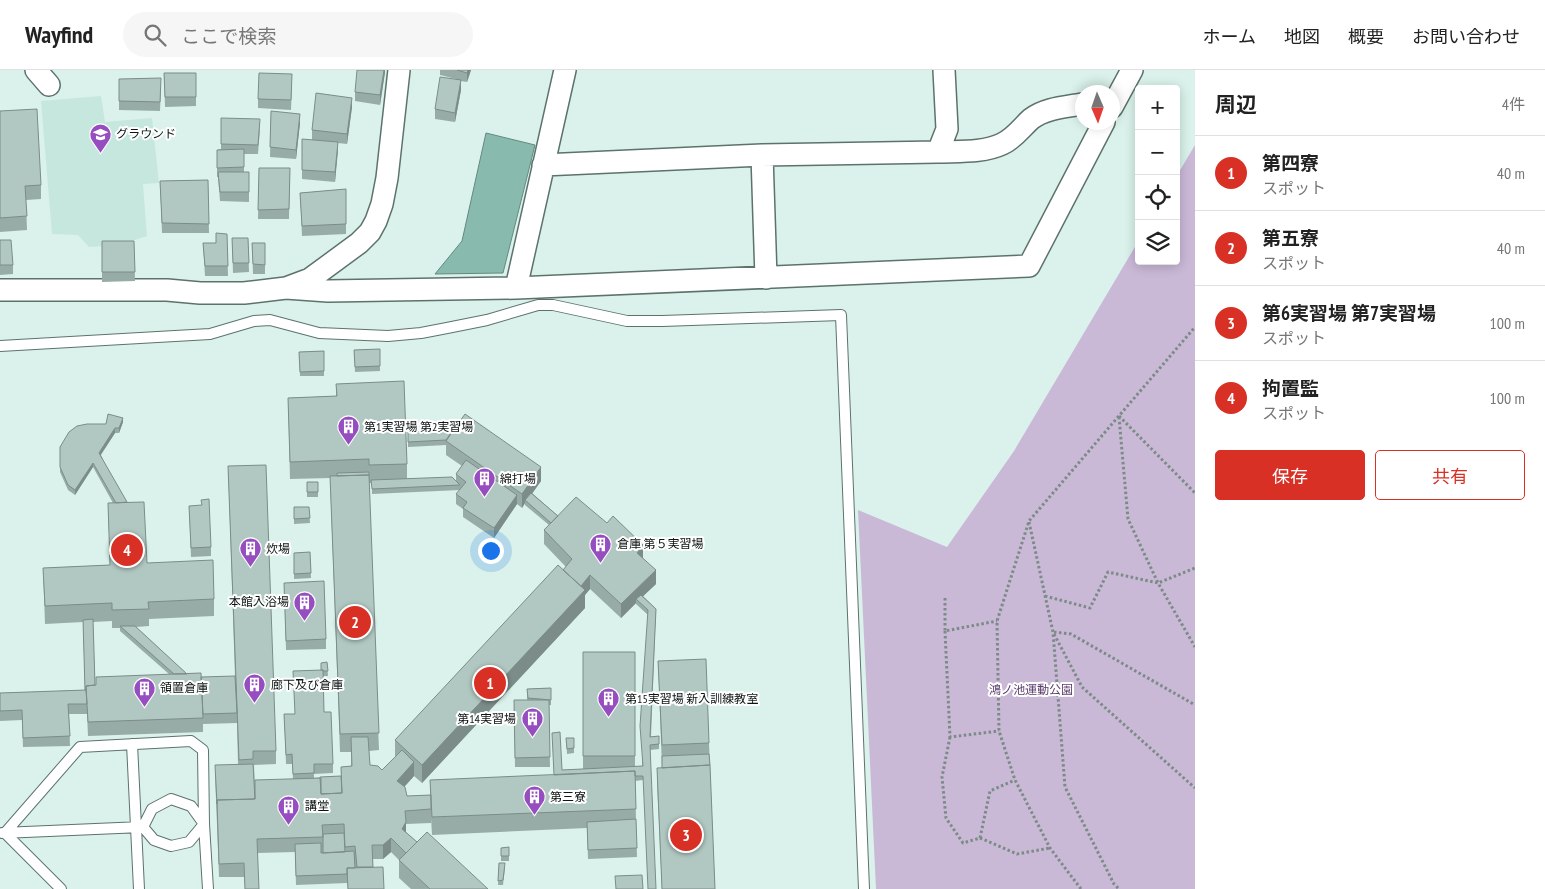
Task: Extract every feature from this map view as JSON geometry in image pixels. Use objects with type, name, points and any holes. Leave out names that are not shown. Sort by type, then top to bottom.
[{"type":"street","points":[[286,288],[310,279],[359,243],[370,232],[376,221],[382,204],[387,178],[399,70]]},
{"type":"street","points":[[516,288],[565,70]]},
{"type":"street","points":[[938,152],[946,129],[944,70]]},
{"type":"street","points":[[1120,92],[1132,70]]},
{"type":"street","points":[[543,164],[762,155],[938,152],[987,149],[1014,138],[1039,114],[1075,105]]},
{"type":"street","points":[[0,290],[149,290],[244,293],[286,288],[328,291],[516,288],[1029,266],[1100,130]]},
{"type":"street","points":[[762,155],[766,278]]},
{"type":"lane","points":[[0,346],[210,334],[254,321],[270,320],[319,332],[388,336],[421,333],[486,320],[538,305],[553,305],[627,320],[662,321],[841,316],[864,889]]},
{"type":"lane","points":[[2,833],[80,747],[191,742],[203,750],[204,824],[208,889]]},
{"type":"lane","points":[[132,744],[139,827],[139,889]]},
{"type":"lane","points":[[139,827],[152,809],[170,799],[191,806],[204,824]]},
{"type":"lane","points":[[2,833],[139,827],[154,840],[170,846],[189,842],[204,824]]},
{"type":"lane","points":[[2,833],[61,889]]},
{"type":"path","points":[[1081,889],[1050,848],[1015,780],[999,731],[996,621],[1029,521],[1195,327]]},
{"type":"path","points":[[1119,416],[1195,493]]},
{"type":"path","points":[[1119,416],[1128,520],[1158,583],[1195,647]]},
{"type":"path","points":[[1029,521],[1054,632],[1065,787],[1114,884],[1120,889]]},
{"type":"path","points":[[1045,596],[1090,608],[1108,572],[1158,583],[1195,568]]},
{"type":"path","points":[[945,598],[944,630],[950,737],[942,777],[946,818],[963,843],[980,838],[1017,854],[1050,848]]},
{"type":"path","points":[[944,630],[996,621]]},
{"type":"path","points":[[1054,632],[1071,634],[1195,705]]},
{"type":"path","points":[[1054,632],[1082,687],[1195,788]]},
{"type":"path","points":[[950,737],[999,731]]},
{"type":"path","points":[[980,838],[990,791],[1015,780]]},
{"type":"shaded area","name":"グラウンド","points":[[101,96],[105,122],[152,118],[159,183],[143,184],[147,236],[119,245],[89,247],[78,235],[52,234],[41,101]]},
{"type":"shaded area","points":[[486,133],[535,145],[503,273],[435,274],[462,241]]},
{"type":"green space","name":"鴻ノ池運動公園","points":[[1195,145],[1195,889],[876,889],[858,510],[947,547],[1014,451],[1135,247],[1135,265],[1180,265],[1180,170]]},
{"type":"building","points":[[357,70],[384,70],[380,95],[355,92]]},
{"type":"building","points":[[457,70],[468,70],[467,73]]},
{"type":"building","points":[[164,73],[196,73],[196,97],[165,97]]},
{"type":"building","points":[[259,73],[292,74],[291,100],[258,99]]},
{"type":"building","points":[[440,77],[461,80],[455,113],[435,109]]},
{"type":"building","points":[[161,78],[160,102],[119,101],[119,79]]},
{"type":"building","points":[[316,93],[352,98],[347,134],[312,130]]},
{"type":"building","points":[[37,109],[41,185],[25,186],[27,216],[0,218],[0,111]]},
{"type":"building","points":[[271,111],[300,114],[296,150],[270,147]]},
{"type":"building","points":[[221,118],[260,119],[258,145],[221,144]]},
{"type":"building","points":[[302,139],[338,142],[335,172],[302,170]]},
{"type":"building","points":[[244,149],[244,167],[217,168],[217,150]]},
{"type":"building","points":[[259,168],[290,168],[289,209],[258,210]]},
{"type":"building","points":[[218,172],[249,172],[249,192],[220,192]]},
{"type":"building","points":[[208,180],[209,224],[162,223],[160,181]]},
{"type":"building","points":[[346,189],[346,224],[302,226],[300,193]]},
{"type":"building","points":[[216,233],[227,234],[228,266],[205,266],[203,243],[216,243]]},
{"type":"building","points":[[232,238],[248,238],[249,263],[233,263]]},
{"type":"building","points":[[0,240],[11,240],[13,265],[0,265]]},
{"type":"building","points":[[102,241],[134,241],[135,272],[102,272]]},
{"type":"building","points":[[252,243],[265,243],[265,265],[253,264]]},
{"type":"building","points":[[380,349],[380,366],[355,367],[354,350]]},
{"type":"building","points":[[324,351],[324,371],[300,372],[299,352]]},
{"type":"building","name":"第1実習場 第2実習場","points":[[404,381],[407,464],[369,465],[369,459],[290,462],[288,398],[337,396],[336,384]]},
{"type":"building","points":[[108,414],[123,418],[119,428],[115,428],[99,453],[127,502],[116,503],[93,463],[75,490],[68,485],[60,467],[60,447],[69,432],[77,426],[106,424]]},
{"type":"building","points":[[465,414],[541,467],[522,494],[446,441]]},
{"type":"building","points":[[453,430],[446,440],[408,442],[408,432]]},
{"type":"building","name":"綿打場","points":[[466,460],[517,495],[494,528],[463,508],[467,502],[456,494],[466,482],[456,474]]},
{"type":"building","name":"炊場","points":[[266,465],[276,751],[253,751],[253,759],[239,760],[228,466]]},
{"type":"building","points":[[369,472],[369,475],[337,476],[337,473]]},
{"type":"building","points":[[369,475],[379,733],[340,734],[330,476]]},
{"type":"building","points":[[452,477],[460,485],[372,489],[371,480]]},
{"type":"building","points":[[307,482],[318,482],[318,492],[307,492]]},
{"type":"building","points":[[531,493],[558,516],[551,523],[525,500]]},
{"type":"building","name":"倉庫 第５実習場","points":[[576,497],[607,523],[613,516],[643,545],[637,553],[656,570],[621,604],[590,575],[581,586],[563,570],[572,559],[544,530]]},
{"type":"building","points":[[209,499],[211,547],[191,548],[189,506],[202,505],[201,500]]},
{"type":"building","points":[[144,502],[147,563],[213,560],[214,599],[148,602],[149,609],[112,610],[112,603],[45,606],[43,568],[110,565],[108,503]]},
{"type":"building","points":[[294,507],[309,507],[310,518],[294,519]]},
{"type":"building","points":[[310,552],[311,573],[294,574],[294,553]]},
{"type":"building","points":[[558,565],[585,590],[422,765],[395,740]]},
{"type":"building","name":"本館入浴場","points":[[324,581],[326,639],[286,641],[284,583]]},
{"type":"building","points":[[641,595],[656,609],[650,737],[659,736],[659,744],[650,745],[656,889],[648,889],[643,776],[635,776],[635,771],[554,775],[552,733],[560,732],[562,770],[643,766],[640,726],[648,610],[636,599]]},
{"type":"building","points":[[93,619],[95,685],[86,686],[85,690],[83,620]]},
{"type":"building","points":[[120,626],[135,626],[187,674],[174,674]]},
{"type":"building","name":"第15実習場 新入訓練教室","points":[[583,652],[635,652],[635,756],[583,756]]},
{"type":"building","points":[[706,659],[709,743],[662,745],[658,661]]},
{"type":"building","points":[[327,662],[328,671],[321,670],[321,663]]},
{"type":"building","points":[[323,670],[324,712],[331,712],[333,764],[314,764],[314,773],[293,774],[292,754],[286,755],[284,714],[295,714],[293,671]]},
{"type":"building","name":"領置倉庫","points":[[201,673],[203,718],[88,722],[86,686],[96,685],[96,677]]},
{"type":"building","points":[[235,676],[237,713],[203,714],[201,677]]},
{"type":"building","points":[[551,688],[551,700],[528,698],[527,689]]},
{"type":"building","points":[[86,690],[87,704],[68,704],[70,736],[23,738],[22,710],[0,711],[0,693]]},
{"type":"building","name":"第14実習場","points":[[514,700],[549,700],[550,757],[515,758]]},
{"type":"building","points":[[351,737],[368,737],[370,765],[378,766],[382,770],[402,750],[414,762],[397,781],[405,787],[407,796],[431,795],[431,809],[405,811],[406,822],[402,829],[417,842],[406,853],[391,838],[383,845],[372,845],[373,867],[357,867],[355,846],[345,847],[344,824],[322,825],[323,837],[257,839],[259,889],[245,889],[244,863],[219,864],[217,800],[255,799],[255,780],[321,778],[321,794],[342,793],[341,767],[352,766]]},
{"type":"building","points":[[566,738],[574,738],[574,748],[567,749]]},
{"type":"building","points":[[709,754],[710,765],[662,768],[662,756]]},
{"type":"building","points":[[253,764],[255,799],[217,800],[217,804],[215,765]]},
{"type":"building","points":[[710,765],[715,889],[662,889],[657,768]]},
{"type":"building","points":[[635,771],[636,809],[432,817],[430,780]]},
{"type":"building","points":[[341,776],[342,793],[321,794],[320,777]]},
{"type":"building","points":[[636,819],[637,848],[588,850],[587,822]]},
{"type":"building","points":[[427,832],[488,889],[430,889],[399,860]]},
{"type":"building","points":[[344,833],[345,852],[323,853],[323,834]]},
{"type":"building","points":[[321,843],[321,853],[354,851],[355,868],[347,868],[347,874],[296,876],[295,844]]},
{"type":"building","points":[[509,847],[509,856],[501,856],[501,848]]},
{"type":"building","points":[[499,863],[505,863],[503,880],[498,881]]},
{"type":"building","points":[[383,867],[384,889],[348,889],[347,868]]},
{"type":"building","points":[[642,875],[643,889],[616,889],[615,876]]},
{"type":"place","name":"グラウンド","points":[[100,153]]},
{"type":"place","name":"第1実習場 第2実習場","points":[[348,446]]},
{"type":"place","name":"綿打場","points":[[484,498]]},
{"type":"place","name":"拘置監","points":[[127,550]]},
{"type":"place","name":"倉庫 第５実習場","points":[[601,563]]},
{"type":"place","name":"炊場","points":[[250,568]]},
{"type":"place","name":"本館入浴場","points":[[305,621]]},
{"type":"place","name":"第五寮","points":[[355,622]]},
{"type":"place","name":"第四寮","points":[[490,683]]},
{"type":"place","name":"廊下及び倉庫","points":[[255,704]]},
{"type":"place","name":"領置倉庫","points":[[144,707]]},
{"type":"place","name":"第15実習場 新入訓練教室","points":[[609,718]]},
{"type":"place","name":"第14実習場","points":[[532,738]]},
{"type":"place","name":"第三寮","points":[[534,816]]},
{"type":"place","name":"講堂","points":[[289,825]]},
{"type":"place","name":"第6実習場 第7実習場","points":[[686,835]]}]
